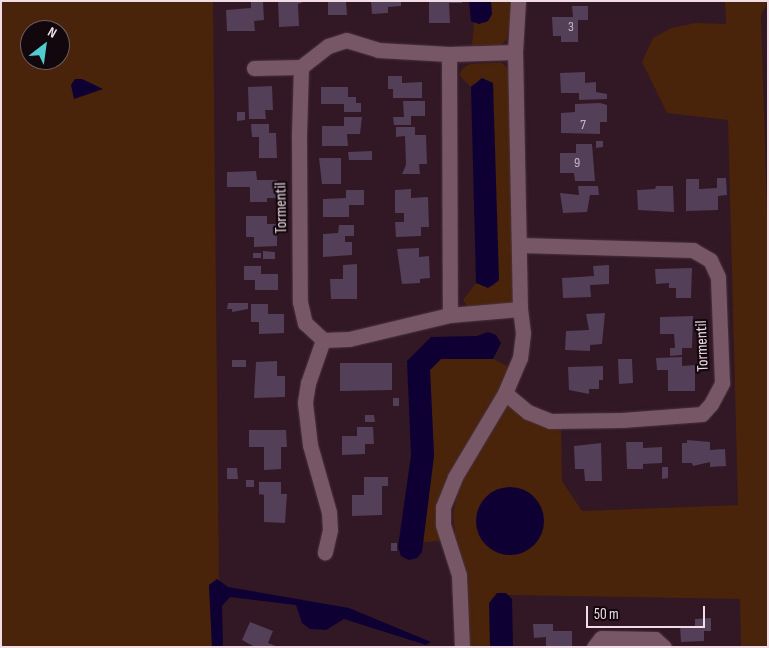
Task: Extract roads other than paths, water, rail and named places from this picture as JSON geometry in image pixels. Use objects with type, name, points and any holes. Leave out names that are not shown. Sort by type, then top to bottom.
[{"type":"street","points":[[462,647],[458,575],[443,525],[443,507],[455,477],[505,393],[520,358],[523,333],[520,309],[515,52],[518,1]]},
{"type":"street","points":[[254,68],[301,67],[328,46],[346,40],[378,50],[449,54],[515,52]]},
{"type":"street","points":[[449,54],[450,315]]},
{"type":"street","name":"Tormentil","points":[[301,67],[300,302],[305,323],[323,340]]},
{"type":"street","name":"Tormentil","points":[[505,393],[528,412],[550,421],[622,420],[702,414],[711,404],[722,383],[718,277],[710,260],[693,250],[520,245]]},
{"type":"street","points":[[325,552],[330,530],[329,512],[310,445],[305,403],[308,383],[323,340],[349,339],[450,315],[520,309]]},
{"type":"street","points":[[594,647],[601,638],[656,639],[664,647]]}]
